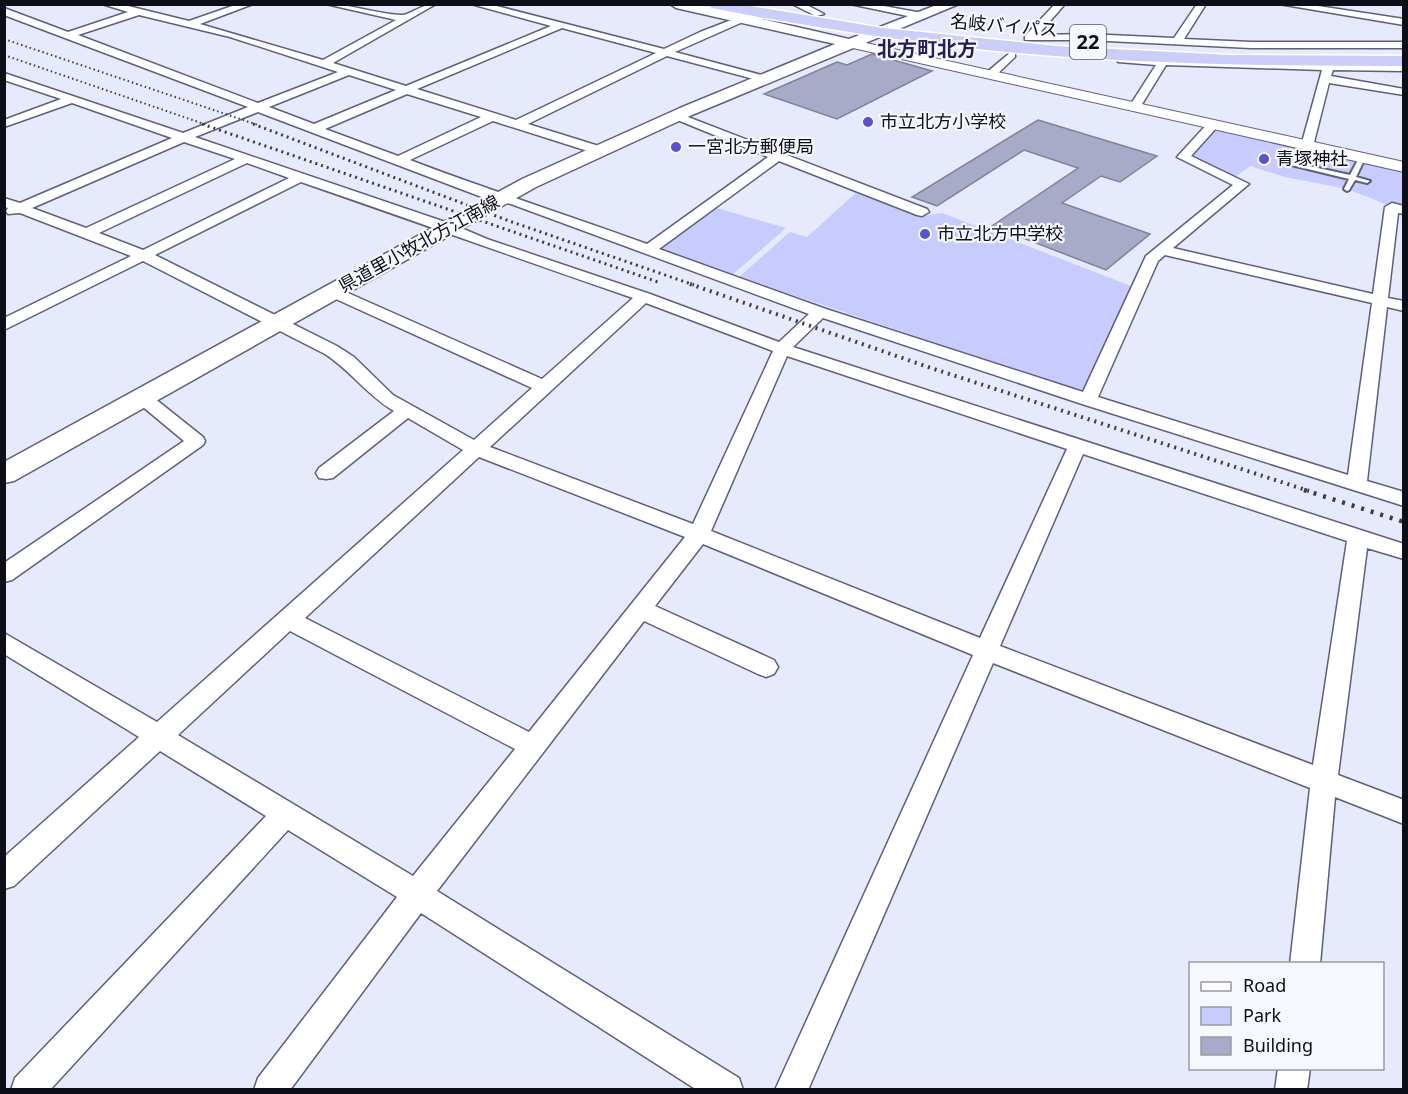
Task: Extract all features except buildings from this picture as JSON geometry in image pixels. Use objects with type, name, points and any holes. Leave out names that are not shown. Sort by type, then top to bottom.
[{"type":"highway","name":"名岐バイパス","points":[[712,4],[819,14],[1020,47],[1127,45],[1242,51],[1404,52]]},
{"type":"highway","name":"名岐バイパス","points":[[766,9],[876,33],[1020,47],[1261,60],[1404,61]]},
{"type":"main road","points":[[676,4],[848,43]]},
{"type":"main road","name":"県道里小牧北方江南線","points":[[4,474],[500,198],[598,150],[848,43],[953,4]]},
{"type":"street","points":[[106,4],[233,35],[598,150]]},
{"type":"street","points":[[189,24],[249,4]]},
{"type":"street","points":[[330,4],[353,6],[405,19]]},
{"type":"street","points":[[325,63],[432,4]]},
{"type":"street","points":[[475,4],[765,79]]},
{"type":"street","points":[[796,4],[819,14]]},
{"type":"street","points":[[854,4],[888,7],[922,16]]},
{"type":"street","points":[[990,75],[1061,4]]},
{"type":"street","points":[[1176,43],[1202,4]]},
{"type":"street","points":[[1283,4],[1404,45]]},
{"type":"street","points":[[66,36],[160,7]]},
{"type":"street","points":[[4,11],[500,198],[820,312],[1088,400],[1404,499]]},
{"type":"street","points":[[518,124],[664,52],[742,19]]},
{"type":"street","points":[[1020,47],[1087,37],[1176,43],[1343,25],[1404,22]]},
{"type":"street","points":[[316,128],[561,25]]},
{"type":"street","points":[[848,43],[1404,167]]},
{"type":"street","points":[[1020,47],[1090,58],[1327,73],[1404,68]]},
{"type":"street","points":[[1135,107],[1163,62]]},
{"type":"street","points":[[10,208],[350,71]]},
{"type":"street","points":[[1327,73],[1404,92]]},
{"type":"street","points":[[1307,146],[1327,73]]},
{"type":"street","points":[[4,76],[449,228],[482,242],[644,297],[782,349],[1404,552]]},
{"type":"street","points":[[4,124],[73,99]]},
{"type":"street","points":[[400,160],[493,116]]},
{"type":"street","points":[[676,117],[922,212]]},
{"type":"street","points":[[1088,400],[1151,260],[1242,184],[1183,157],[1213,125]]},
{"type":"street","points":[[648,250],[778,156]]},
{"type":"street","points":[[88,233],[246,159]]},
{"type":"street","points":[[4,325],[300,177]]},
{"type":"street","points":[[1357,484],[1379,300],[1394,204]]},
{"type":"street","points":[[10,208],[88,233],[144,255],[277,323],[348,361],[387,399],[476,449],[699,534],[987,651],[1404,812]]},
{"type":"street","points":[[1162,250],[1404,306]]},
{"type":"street","points":[[333,292],[545,387]]},
{"type":"street","points":[[4,876],[644,297]]},
{"type":"street","points":[[270,1089],[417,894],[699,534],[782,349],[820,312]]},
{"type":"street","points":[[4,574],[196,441],[143,398]]},
{"type":"street","points":[[326,473],[407,410]]},
{"type":"street","points":[[791,1089],[1077,447]]},
{"type":"street","points":[[1305,962],[1324,781],[1358,538]]},
{"type":"street","points":[[640,609],[766,667]]},
{"type":"street","points":[[287,619],[533,746]]},
{"type":"street","points":[[4,642],[159,734],[727,1089]]},
{"type":"street","points":[[27,1089],[286,813]]},
{"type":"street","points":[[1292,1089],[1294,1070]]},
{"type":"lane","points":[[1347,189],[1362,158]]},
{"type":"lane","points":[[1286,163],[1366,181]]},
{"type":"green space","points":[[1217,130],[1403,171],[1403,208],[1388,205],[1347,189],[1285,177],[1250,166],[1235,177],[1192,156]]},
{"type":"green space","points":[[858,191],[924,216],[942,213],[1131,286],[1085,389],[1077,390],[739,277],[790,232],[807,237]]},
{"type":"green space","points":[[713,207],[786,228],[732,275],[657,248]]},
{"type":"railway","points":[[4,39],[258,125]]},
{"type":"railway","points":[[4,55],[207,125]]},
{"type":"railway","points":[[202,124],[658,282]]},
{"type":"railway","points":[[253,124],[512,222],[694,285]]},
{"type":"railway","points":[[690,284],[931,368],[1309,491]]},
{"type":"railway","points":[[1304,490],[1404,522]]},
{"type":"place","name":"市立北方小学校","points":[[868,122]]},
{"type":"place","name":"一宮北方郵便局","points":[[676,147]]},
{"type":"place","name":"青塚神社","points":[[1264,159]]},
{"type":"place","name":"市立北方中学校","points":[[925,234]]},
{"type":"district","name":"北方町北方","points":[[927,49]]}]
